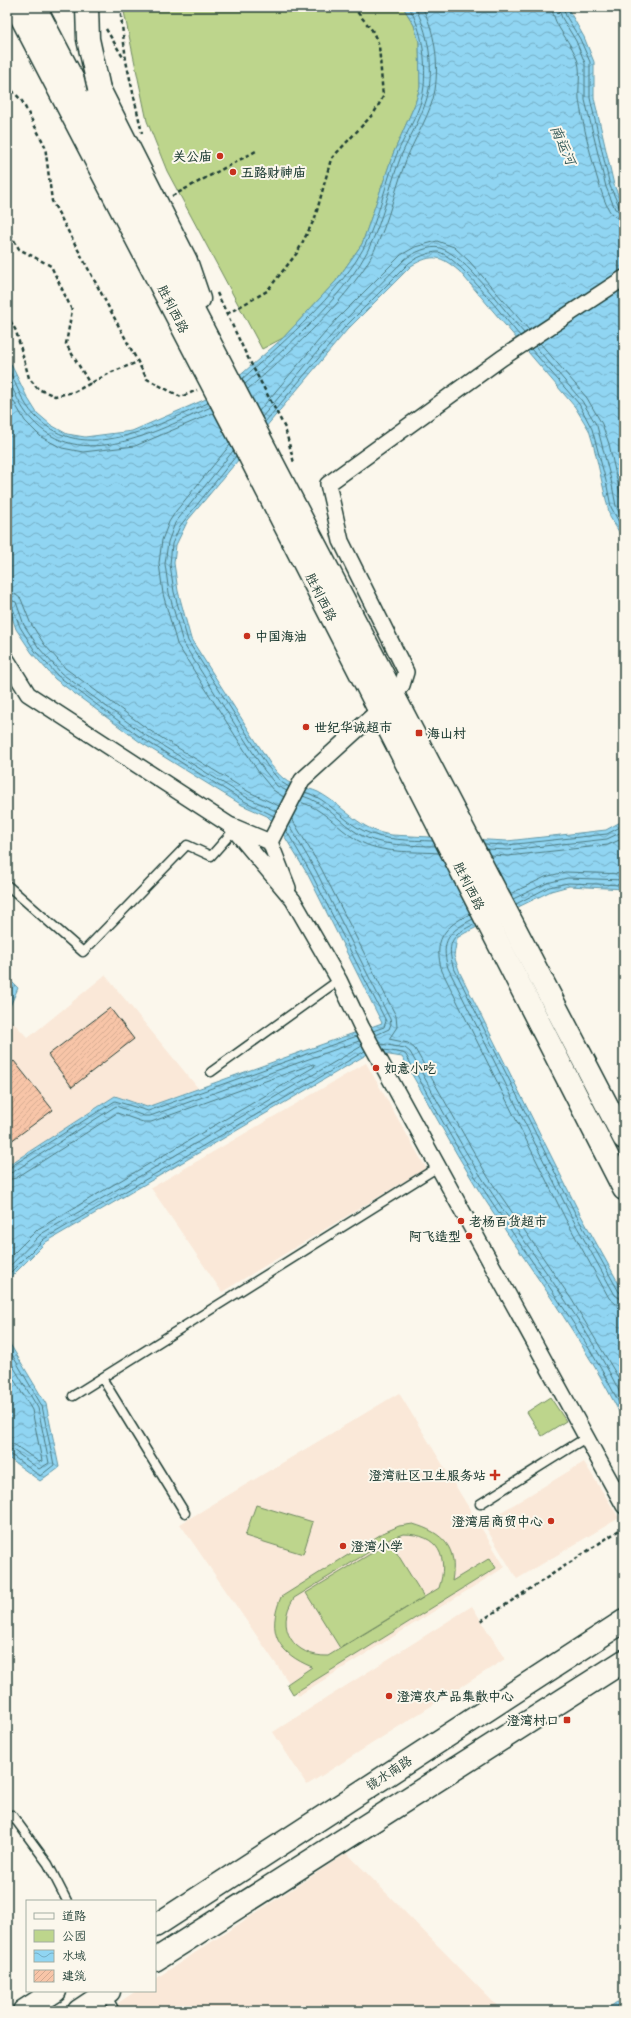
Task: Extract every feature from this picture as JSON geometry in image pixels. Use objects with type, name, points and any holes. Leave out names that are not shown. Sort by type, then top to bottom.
[{"type":"main road","name":"胜利西路","points":[[16,7],[107,182],[220,383],[254,447],[385,702],[464,833],[624,1138]]},
{"type":"main road","name":"胜利西路","points":[[35,7],[220,383]]},
{"type":"main road","points":[[87,7],[88,39],[99,89],[186,262],[220,383]]},
{"type":"main road","points":[[7,21],[107,182]]},
{"type":"main road","name":"胜利西路","points":[[385,702],[442,835],[624,1189]]},
{"type":"main road","name":"镜水南路","points":[[156,1925],[624,1621]]},
{"type":"main road","points":[[156,1959],[624,1661]]},
{"type":"main road","points":[[24,2011],[53,1992]]},
{"type":"main road","points":[[79,2011],[108,1997]]},
{"type":"street","points":[[293,900],[272,838],[302,780],[402,685],[406,672],[341,541],[328,484],[502,358],[624,278]]},
{"type":"street","points":[[7,660],[28,694],[233,828],[293,900],[339,980],[361,1026],[624,1506]]},
{"type":"street","points":[[233,828],[272,838]]},
{"type":"lane","points":[[7,885],[83,952],[187,845],[211,856],[233,828]]},
{"type":"lane","points":[[211,1072],[339,980]]},
{"type":"lane","points":[[73,1396],[438,1166]]},
{"type":"lane","points":[[102,1378],[185,1513]]},
{"type":"lane","points":[[480,1504],[587,1437]]},
{"type":"lane","points":[[12,1815],[48,1864],[66,1900]]},
{"type":"path","points":[[120,7],[126,61],[144,141]]},
{"type":"path","points":[[227,314],[267,291],[297,253],[315,218],[331,159],[374,113],[382,97],[379,45],[372,30],[353,7]]},
{"type":"path","points":[[105,27],[126,61]]},
{"type":"path","points":[[7,85],[22,101],[45,146],[52,200],[147,379],[181,397],[220,383]]},
{"type":"path","points":[[171,196],[258,150]]},
{"type":"path","points":[[168,190],[174,203]]},
{"type":"path","points":[[7,228],[19,249],[51,266],[72,310],[66,344],[90,384]]},
{"type":"path","points":[[214,287],[285,428],[294,465]]},
{"type":"path","points":[[7,315],[16,331],[29,378],[38,389],[55,396],[74,392],[138,362]]},
{"type":"path","points":[[481,1621],[624,1527]]},
{"type":"shaded area","points":[[105,975],[198,1088],[147,1107],[115,1096],[7,1166],[7,1016],[28,1038]]},
{"type":"shaded area","points":[[366,1063],[426,1168],[222,1292],[151,1188]]},
{"type":"shaded area","name":"澄湾小学","points":[[399,1393],[505,1567],[298,1696],[180,1524]]},
{"type":"shaded area","name":"澄湾居商贸中心","points":[[584,1462],[619,1518],[517,1579],[483,1523]]},
{"type":"shaded area","name":"澄湾农产品集散中心","points":[[472,1606],[505,1659],[307,1785],[273,1732]]},
{"type":"shaded area","points":[[347,1853],[502,2011],[106,2011],[134,1992],[156,1992],[156,1978]]},
{"type":"green space","points":[[123,7],[403,7],[414,25],[419,42],[420,87],[415,104],[393,154],[362,244],[336,281],[283,338],[262,349],[167,171],[147,121]]},
{"type":"green space","points":[[550,1397],[566,1421],[542,1436],[527,1412]]},
{"type":"green space","points":[[256,1505],[313,1522],[303,1554],[245,1536]]},
{"type":"green space","points":[[413,1524],[441,1537],[453,1559],[452,1581],[490,1558],[496,1568],[293,1694],[287,1684],[312,1667],[291,1655],[283,1648],[278,1640],[275,1631],[275,1621],[281,1597],[383,1533],[399,1526]],"holes":[[[403,1534],[425,1538],[433,1543],[438,1549],[443,1566],[439,1588],[328,1656],[306,1652],[297,1646],[291,1639],[287,1630],[286,1620],[288,1609],[294,1598],[390,1539]]]},
{"type":"green space","points":[[390,1542],[424,1597],[340,1648],[306,1593]]},
{"type":"water","name":"南运河","points":[[403,7],[567,7],[584,37],[594,62],[594,98],[614,185],[624,208],[624,540],[610,517],[589,430],[575,407],[459,271],[442,259],[431,258],[425,259],[411,266],[347,330],[188,520],[176,545],[174,563],[178,591],[191,639],[280,776],[288,782],[318,792],[337,804],[353,818],[370,829],[380,833],[392,835],[507,841],[606,830],[624,820],[624,889],[569,886],[551,891],[457,938],[454,956],[460,973],[579,1212],[624,1293],[624,1422],[573,1331],[476,1186],[402,1057],[371,1052],[46,1242],[7,1281],[7,1166],[115,1096],[147,1107],[382,1023],[308,875],[280,829],[267,816],[242,805],[140,742],[55,679],[32,653],[16,629],[7,602],[7,356],[27,397],[37,413],[51,425],[67,434],[85,437],[132,431],[220,393],[283,338],[336,281],[362,244],[393,154],[415,104],[420,87],[419,42],[414,25]]},
{"type":"water","points":[[7,977],[18,988],[7,1013]]},
{"type":"water","points":[[7,1339],[46,1404],[59,1467],[40,1481],[7,1457]]},
{"type":"water","points":[[617,2002],[624,2004],[624,2011],[604,2011]]},
{"type":"building","points":[[110,1008],[134,1039],[72,1087],[48,1055]]},
{"type":"building","points":[[14,1061],[53,1110],[7,1144],[7,1066]]},
{"type":"place","name":"关公庙","points":[[220,156]]},
{"type":"place","name":"五路财神庙","points":[[233,172]]},
{"type":"place","name":"中国海油","points":[[247,636]]},
{"type":"place","name":"世纪华诚超市","points":[[306,727]]},
{"type":"place","name":"海山村","points":[[419,733]]},
{"type":"place","name":"如意小吃","points":[[376,1068]]},
{"type":"place","name":"老杨百货超市","points":[[461,1221]]},
{"type":"place","name":"阿飞造型","points":[[469,1236]]},
{"type":"place","name":"澄湾社区卫生服务站","points":[[495,1475]]},
{"type":"place","name":"澄湾居商贸中心","points":[[551,1521]]},
{"type":"place","name":"澄湾小学","points":[[343,1546]]},
{"type":"place","name":"澄湾农产品集散中心","points":[[389,1696]]},
{"type":"place","name":"澄湾村口","points":[[567,1720]]}]
